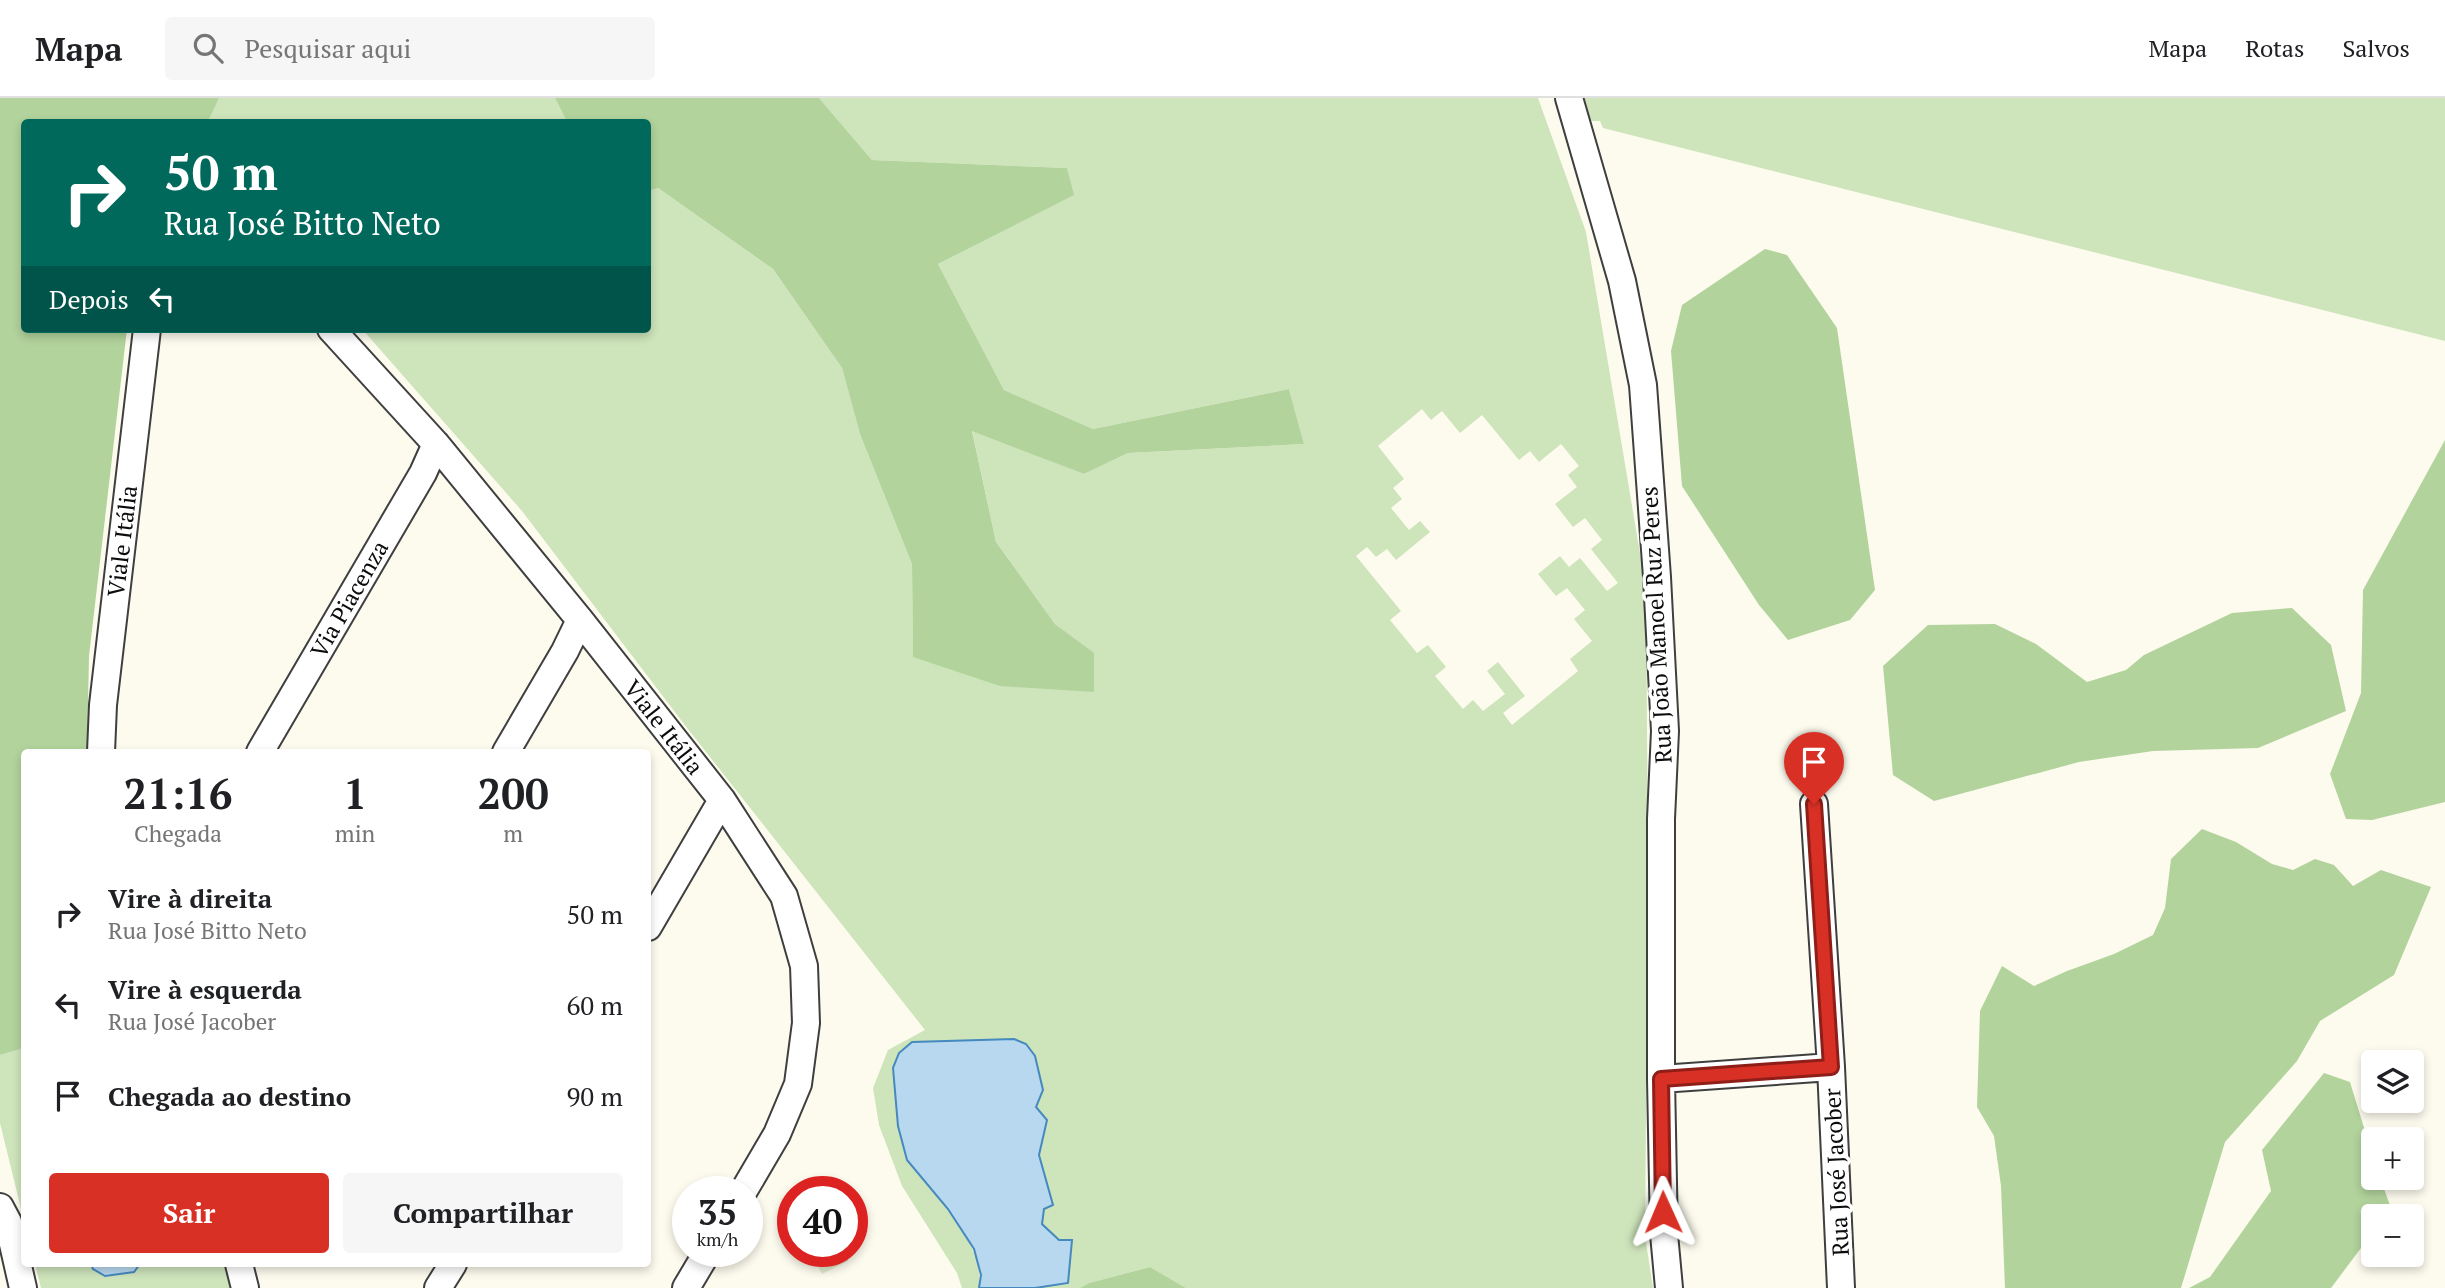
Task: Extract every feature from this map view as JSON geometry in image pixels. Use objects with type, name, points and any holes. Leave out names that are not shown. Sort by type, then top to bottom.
[{"type":"street","name":"Rua João Manoel Ruz Peres","points":[[1569,98],[1622,281],[1643,385],[1665,731],[1661,819],[1661,1079],[1664,1234],[1669,1288]]},
{"type":"street","name":"Viale Itália","points":[[102,749],[103,705],[147,333]]},
{"type":"street","name":"Viale Itália","points":[[335,333],[436,444],[580,620],[722,800],[784,896],[804,966],[806,1023],[799,1084],[777,1134],[752,1176]]},
{"type":"street","name":"Via Piacenza","points":[[262,749],[423,473],[436,444]]},
{"type":"street","points":[[508,749],[580,620]]},
{"type":"street","points":[[651,922],[722,800]]},
{"type":"street","name":"Rua José Jacober","points":[[1814,804],[1842,1288]]},
{"type":"street","points":[[1661,1079],[1831,1067]]},
{"type":"street","points":[[0,1207],[8,1222],[23,1288]]},
{"type":"street","points":[[240,1267],[245,1288]]},
{"type":"street","points":[[438,1288],[451,1267]]},
{"type":"street","points":[[686,1288],[698,1267]]},
{"type":"green space","points":[[0,98],[219,98],[209,119],[21,119],[21,333],[127,333],[89,656],[87,749],[21,749],[21,1049],[0,1055]]},
{"type":"green space","points":[[219,98],[555,98],[566,119],[209,119]]},
{"type":"green space","points":[[555,98],[819,98],[872,160],[1067,168],[1074,195],[938,264],[1004,390],[1093,429],[1289,389],[1304,444],[1128,453],[1084,474],[972,431],[996,542],[1055,624],[1094,653],[1094,692],[1000,686],[913,657],[912,564],[860,434],[842,368],[773,269],[658,188],[651,190],[651,119],[566,119]]},
{"type":"green space","points":[[819,98],[1538,98],[1586,232],[1646,589],[1648,872],[1645,1236],[1653,1288],[1186,1288],[1150,1267],[1089,1283],[1080,1288],[1035,1288],[1067,1283],[1072,1240],[1059,1240],[1042,1224],[1044,1209],[1053,1204],[1039,1155],[1047,1120],[948,1209],[971,1246],[978,1266],[979,1288],[962,1288],[957,1273],[902,1186],[879,1125],[873,1088],[888,1050],[925,1030],[684,724],[522,511],[366,333],[651,333],[651,190],[658,188],[773,269],[842,368],[860,434],[912,564],[913,657],[1094,692],[1093,653],[1055,624],[996,542],[972,430],[1084,474],[1128,453],[1304,444],[1289,389],[1093,429],[1004,390],[938,264],[1073,195],[1067,168],[872,160]],"holes":[[[1422,409],[1431,420],[1442,411],[1460,433],[1482,415],[1519,460],[1530,451],[1539,462],[1561,444],[1579,466],[1568,475],[1577,487],[1555,504],[1573,527],[1585,518],[1602,540],[1591,549],[1618,583],[1607,591],[1580,558],[1569,567],[1560,556],[1538,574],[1556,596],[1567,588],[1585,610],[1574,619],[1592,641],[1570,659],[1578,671],[1512,725],[1503,713],[1525,696],[1498,662],[1487,671],[1505,694],[1483,711],[1473,700],[1463,709],[1435,676],[1446,667],[1428,645],[1417,653],[1390,620],[1401,611],[1356,556],[1367,547],[1376,557],[1387,549],[1396,560],[1430,532],[1420,521],[1409,530],[1391,508],[1402,499],[1393,488],[1404,479],[1378,446]]]},
{"type":"green space","points":[[1577,98],[2445,98],[2445,341],[1603,128],[1600,121],[1585,121]]},
{"type":"green space","points":[[1765,249],[1787,255],[1837,328],[1875,590],[1850,620],[1788,640],[1759,605],[1682,486],[1671,351],[1682,305]]},
{"type":"green space","points":[[2445,440],[2445,802],[2372,820],[2346,819],[2330,774],[2361,693],[2363,590]]},
{"type":"green space","points":[[2292,608],[2331,645],[2346,711],[2258,748],[2153,751],[2079,762],[1934,801],[1893,775],[1883,666],[1928,625],[1995,624],[2036,644],[2087,682],[2126,670],[2144,655],[2232,613]]},
{"type":"green space","points":[[2202,829],[2236,842],[2272,864],[2293,870],[2315,859],[2334,865],[2353,886],[2381,870],[2431,887],[2394,975],[2320,1021],[2297,1061],[2225,1142],[2181,1288],[2005,1288],[2001,1186],[1994,1136],[1977,1107],[1980,1011],[2002,966],[2034,986],[2114,954],[2153,935],[2165,908],[2171,859]]},
{"type":"green space","points":[[21,1049],[21,1209],[0,1123],[0,1055]]},
{"type":"green space","points":[[2324,1073],[2350,1082],[2364,1127],[2361,1127],[2361,1190],[2384,1190],[2390,1204],[2361,1204],[2361,1248],[2331,1288],[2189,1288],[2210,1277],[2271,1191],[2262,1150]]},
{"type":"green space","points":[[36,1267],[226,1267],[230,1288],[41,1288]]},
{"type":"green space","points":[[818,1267],[836,1267],[822,1274]]},
{"type":"green space","points":[[1150,1267],[1186,1288],[1080,1288],[1089,1283]]},
{"type":"water","points":[[1014,1039],[1026,1044],[1035,1056],[1043,1090],[1036,1107],[1047,1120],[1039,1155],[1053,1205],[1044,1209],[1042,1224],[1059,1240],[1072,1240],[1068,1283],[1035,1288],[979,1288],[981,1275],[974,1249],[948,1209],[907,1160],[898,1126],[893,1068],[899,1053],[912,1042]]},
{"type":"water","points":[[92,1267],[138,1267],[134,1272],[105,1276]]},
{"type":"route","points":[[1663,1212],[1661,1079],[1831,1067],[1814,804]]}]
